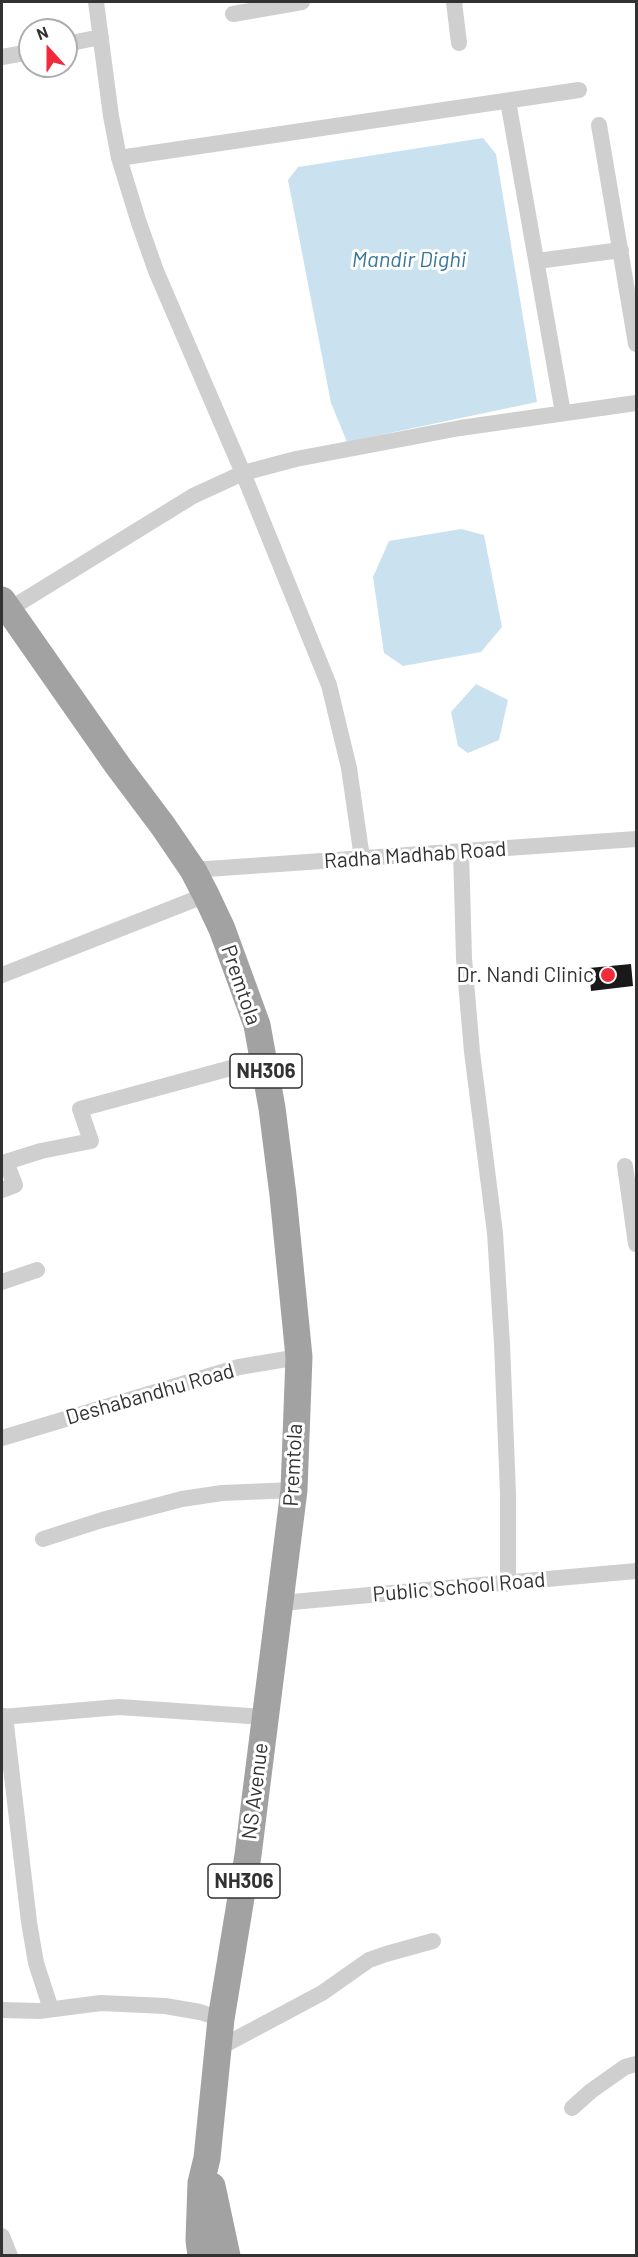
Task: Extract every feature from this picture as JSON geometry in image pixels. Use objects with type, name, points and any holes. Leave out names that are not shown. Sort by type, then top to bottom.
[{"type":"highway","name":"Premtola","points":[[5,605],[193,870],[222,929],[254,1017],[272,1108],[299,1357],[294,1490],[281,1603]]},
{"type":"highway","name":"NS Avenue","points":[[201,2256],[199,2240],[201,2182],[207,2158],[217,2049],[248,1855],[264,1717],[281,1603]]},
{"type":"highway","name":"NS Avenue","points":[[207,2158],[227,2256]]},
{"type":"street","points":[[96,2],[107,96],[119,158],[139,224],[156,270],[243,473],[329,685],[349,768],[362,858]]},
{"type":"street","points":[[233,14],[302,2]]},
{"type":"street","points":[[454,2],[459,43]]},
{"type":"street","points":[[78,42],[100,37]]},
{"type":"street","points":[[2,57],[18,54]]},
{"type":"street","points":[[119,158],[579,90]]},
{"type":"street","points":[[508,100],[563,413]]},
{"type":"street","points":[[599,125],[636,344]]},
{"type":"street","points":[[537,261],[621,250]]},
{"type":"street","points":[[5,605],[193,496],[243,473],[296,459],[460,428],[636,403]]},
{"type":"street","name":"Radha Madhab Road","points":[[193,870],[636,839]]},
{"type":"street","points":[[460,851],[464,958],[472,1052],[496,1244],[508,1493],[508,1584]]},
{"type":"street","points":[[2,975],[206,895]]},
{"type":"street","points":[[2,1190],[15,1185],[6,1162],[41,1151],[91,1141],[80,1109],[264,1059]]},
{"type":"street","points":[[625,1166],[636,1244]]},
{"type":"street","points":[[2,1282],[37,1270]]},
{"type":"street","name":"Deshabandhu Road","points":[[2,1438],[239,1367],[299,1357]]},
{"type":"street","points":[[43,1539],[182,1499],[222,1493],[294,1490]]},
{"type":"street","name":"Public School Road","points":[[281,1603],[636,1571]]},
{"type":"street","points":[[51,2009],[36,1963],[29,1922],[3,1717],[120,1707],[264,1717]]},
{"type":"street","points":[[217,2049],[322,1993],[369,1960],[386,1953],[433,1941]]},
{"type":"street","points":[[2,2010],[19,2012],[102,2003],[182,2009],[221,2019]]},
{"type":"street","points":[[572,2108],[591,2091],[625,2067],[636,2064]]},
{"type":"street","points":[[2,2236],[10,2256]]},
{"type":"water","name":"Mandir Dighi","points":[[483,138],[496,154],[537,402],[347,442],[331,403],[288,180],[298,167]]},
{"type":"water","points":[[461,529],[484,535],[502,627],[481,652],[403,666],[384,653],[373,577],[389,541]]},
{"type":"water","points":[[476,684],[508,700],[499,740],[468,753],[458,746],[451,712]]},
{"type":"building","points":[[631,964],[633,986],[591,991],[589,968]]},
{"type":"place","name":"Dr. Nandi Clinic","points":[[608,975]]}]
